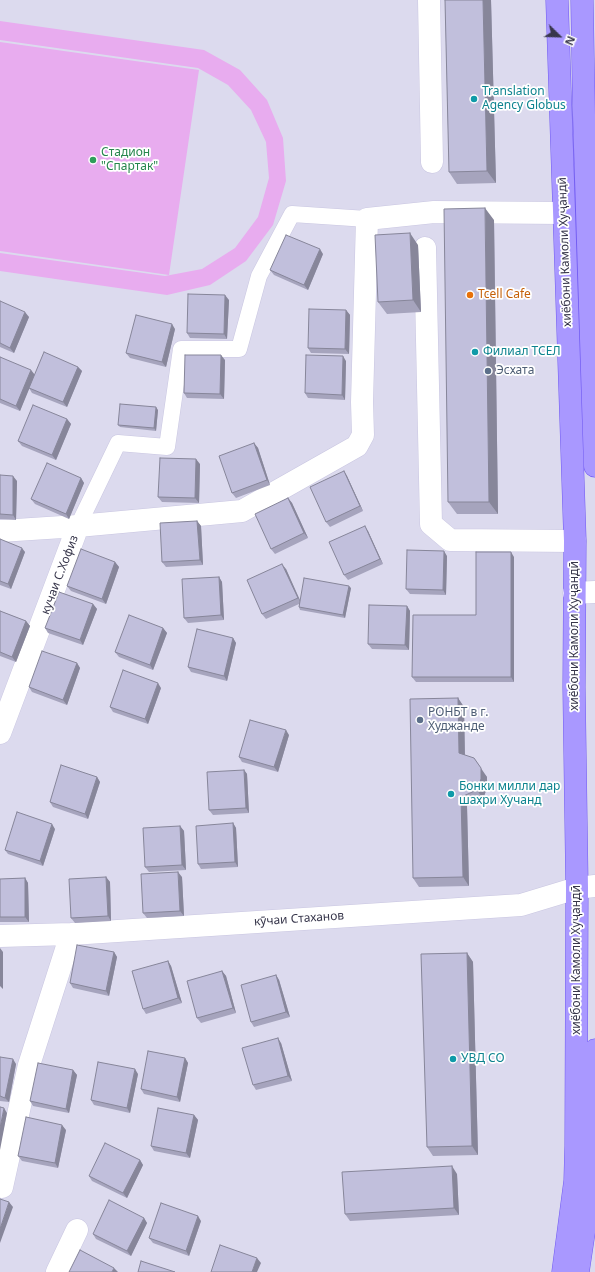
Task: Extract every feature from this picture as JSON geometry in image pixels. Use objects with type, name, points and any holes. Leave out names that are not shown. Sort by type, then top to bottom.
[{"type":"main road","name":"хиёбони Камоли Хуҷандӣ","points":[[557,0],[575,541],[585,593],[574,688],[586,887],[575,1181],[563,1272]]},
{"type":"main road","name":"хиёбони Камоли Хуҷандӣ","points":[[582,0],[584,115],[595,466]]},
{"type":"main road","points":[[578,1272],[593,1185],[595,1050]]},
{"type":"street","points":[[429,0],[432,162]]},
{"type":"street","points":[[0,531],[78,526],[118,443],[167,447],[181,349],[239,349],[259,276],[292,214],[367,219],[434,212],[564,213]]},
{"type":"street","name":"кучаи С.Хофиз","points":[[0,733],[78,526],[242,511],[357,446],[363,435],[362,402],[367,219]]},
{"type":"street","points":[[425,248],[431,524],[450,540],[575,541]]},
{"type":"street","name":"кӯчаи Стаханов","points":[[0,936],[71,934],[521,905],[586,887]]},
{"type":"street","points":[[2,1187],[30,1065],[71,934]]},
{"type":"street","points":[[57,1272],[76,1230]]},
{"type":"shaded area","points":[[0,0],[595,0],[595,1272],[0,1272]]},
{"type":"shaded area","points":[[0,21],[204,50],[240,70],[267,100],[283,138],[286,181],[273,225],[246,261],[210,285],[167,295],[0,271],[0,253],[165,276],[202,269],[235,248],[258,217],[269,178],[266,142],[251,110],[228,85],[198,68],[0,40]]},
{"type":"shaded area","name":"Стадион \"Спартак\"","points":[[0,42],[199,70],[169,275],[0,251]]},
{"type":"building","name":"Translation Agency Globus","points":[[445,0],[483,0],[487,171],[449,172]]},
{"type":"building","name":"Филиал ТСЕЛ","points":[[485,208],[489,502],[448,502],[444,209]]},
{"type":"building","points":[[410,233],[413,300],[378,302],[375,235]]},
{"type":"building","points":[[286,235],[320,249],[304,285],[270,270]]},
{"type":"building","points":[[188,294],[225,295],[224,334],[187,333]]},
{"type":"building","points":[[0,301],[25,312],[10,348],[0,343]]},
{"type":"building","points":[[309,309],[346,310],[345,349],[308,348]]},
{"type":"building","points":[[136,315],[172,324],[162,362],[126,353]]},
{"type":"building","points":[[44,352],[78,367],[63,402],[29,388]]},
{"type":"building","points":[[185,355],[221,355],[220,394],[184,393]]},
{"type":"building","points":[[306,355],[343,356],[342,395],[305,393]]},
{"type":"building","points":[[0,357],[31,370],[16,406],[0,399]]},
{"type":"building","points":[[120,404],[156,407],[154,428],[118,425]]},
{"type":"building","points":[[33,405],[67,419],[52,455],[18,441]]},
{"type":"building","points":[[254,443],[267,480],[232,493],[219,456]]},
{"type":"building","points":[[160,458],[196,459],[195,498],[158,497]]},
{"type":"building","points":[[47,463],[81,478],[66,514],[31,499]]},
{"type":"building","points":[[344,471],[360,506],[326,522],[310,487]]},
{"type":"building","points":[[0,475],[13,476],[13,515],[0,514]]},
{"type":"building","points":[[288,498],[304,533],[271,549],[255,514]]},
{"type":"building","points":[[197,521],[200,560],[162,562],[160,523]]},
{"type":"building","points":[[365,526],[380,559],[344,575],[329,542]]},
{"type":"building","points":[[0,539],[22,548],[8,584],[0,581]]},
{"type":"building","points":[[81,549],[115,562],[102,599],[67,586]]},
{"type":"building","points":[[407,550],[444,551],[443,590],[406,589]]},
{"type":"building","points":[[476,552],[511,552],[511,677],[412,677],[413,615],[476,615]]},
{"type":"building","points":[[282,564],[298,598],[262,614],[247,580]]},
{"type":"building","points":[[219,577],[221,615],[184,618],[182,579]]},
{"type":"building","points":[[304,578],[349,586],[343,615],[299,607]]},
{"type":"building","points":[[59,592],[93,604],[80,640],[45,628]]},
{"type":"building","points":[[369,605],[407,606],[405,645],[368,644]]},
{"type":"building","points":[[0,611],[26,621],[12,657],[0,652]]},
{"type":"building","points":[[129,615],[163,628],[150,665],[115,652]]},
{"type":"building","points":[[197,629],[233,638],[224,676],[188,667]]},
{"type":"building","points":[[42,651],[77,663],[63,700],[29,687]]},
{"type":"building","points":[[123,670],[158,683],[145,719],[110,707]]},
{"type":"building","name":"Бонки милли дар шахри Хучанд","points":[[458,698],[459,753],[474,758],[481,768],[481,779],[477,790],[461,797],[463,877],[413,878],[410,699]]},
{"type":"building","points":[[250,720],[286,730],[274,767],[239,757]]},
{"type":"building","points":[[61,765],[97,777],[85,814],[50,802]]},
{"type":"building","points":[[244,770],[246,808],[209,810],[207,772]]},
{"type":"building","points":[[17,812],[52,824],[40,861],[5,850]]},
{"type":"building","points":[[233,823],[235,862],[198,864],[196,826]]},
{"type":"building","points":[[180,826],[182,865],[145,867],[143,828]]},
{"type":"building","points":[[178,872],[180,911],[143,913],[141,874]]},
{"type":"building","points":[[106,877],[108,916],[71,918],[69,879]]},
{"type":"building","points":[[25,878],[25,917],[0,917],[0,879]]},
{"type":"building","points":[[77,945],[114,952],[106,991],[70,983]]},
{"type":"building","name":"УВД СО","points":[[467,953],[472,1146],[427,1147],[421,954]]},
{"type":"building","points":[[168,961],[178,998],[143,1009],[132,971]]},
{"type":"building","points":[[222,971],[233,1008],[197,1018],[187,981]]},
{"type":"building","points":[[276,975],[286,1012],[251,1022],[241,985]]},
{"type":"building","points":[[278,1038],[288,1076],[253,1085],[242,1048]]},
{"type":"building","points":[[148,1051],[185,1058],[177,1097],[141,1089]]},
{"type":"building","points":[[0,1057],[13,1059],[5,1098],[0,1096]]},
{"type":"building","points":[[98,1062],[135,1069],[127,1108],[91,1100]]},
{"type":"building","points":[[38,1063],[73,1070],[66,1109],[30,1101]]},
{"type":"building","points":[[0,1107],[4,1108],[0,1128]]},
{"type":"building","points":[[158,1108],[194,1115],[186,1153],[151,1146]]},
{"type":"building","points":[[26,1117],[62,1125],[55,1163],[18,1156]]},
{"type":"building","points":[[105,1143],[140,1160],[123,1193],[89,1176]]},
{"type":"building","points":[[452,1166],[454,1208],[345,1214],[342,1172]]},
{"type":"building","points":[[0,1199],[9,1202],[0,1229]]},
{"type":"building","points":[[109,1200],[144,1218],[127,1251],[93,1234]]},
{"type":"building","points":[[161,1203],[198,1216],[186,1251],[149,1238]]},
{"type":"building","points":[[220,1245],[257,1258],[252,1272],[211,1272]]},
{"type":"building","points":[[80,1250],[114,1268],[112,1272],[69,1272]]},
{"type":"building","points":[[141,1261],[175,1272],[138,1272]]},
{"type":"place","name":"Translation Agency Globus","points":[[474,99]]},
{"type":"place","name":"Стадион \"Спартак\"","points":[[93,160]]},
{"type":"place","name":"Tcell Cafe","points":[[470,295]]},
{"type":"place","name":"Филиал ТСЕЛ","points":[[475,352]]},
{"type":"place","name":"Эсхата","points":[[488,371]]},
{"type":"place","name":"РОНБТ в г. Худжанде","points":[[420,720]]},
{"type":"place","name":"Бонки милли дар шахри Хучанд","points":[[451,794]]},
{"type":"place","name":"УВД СО","points":[[453,1059]]}]
